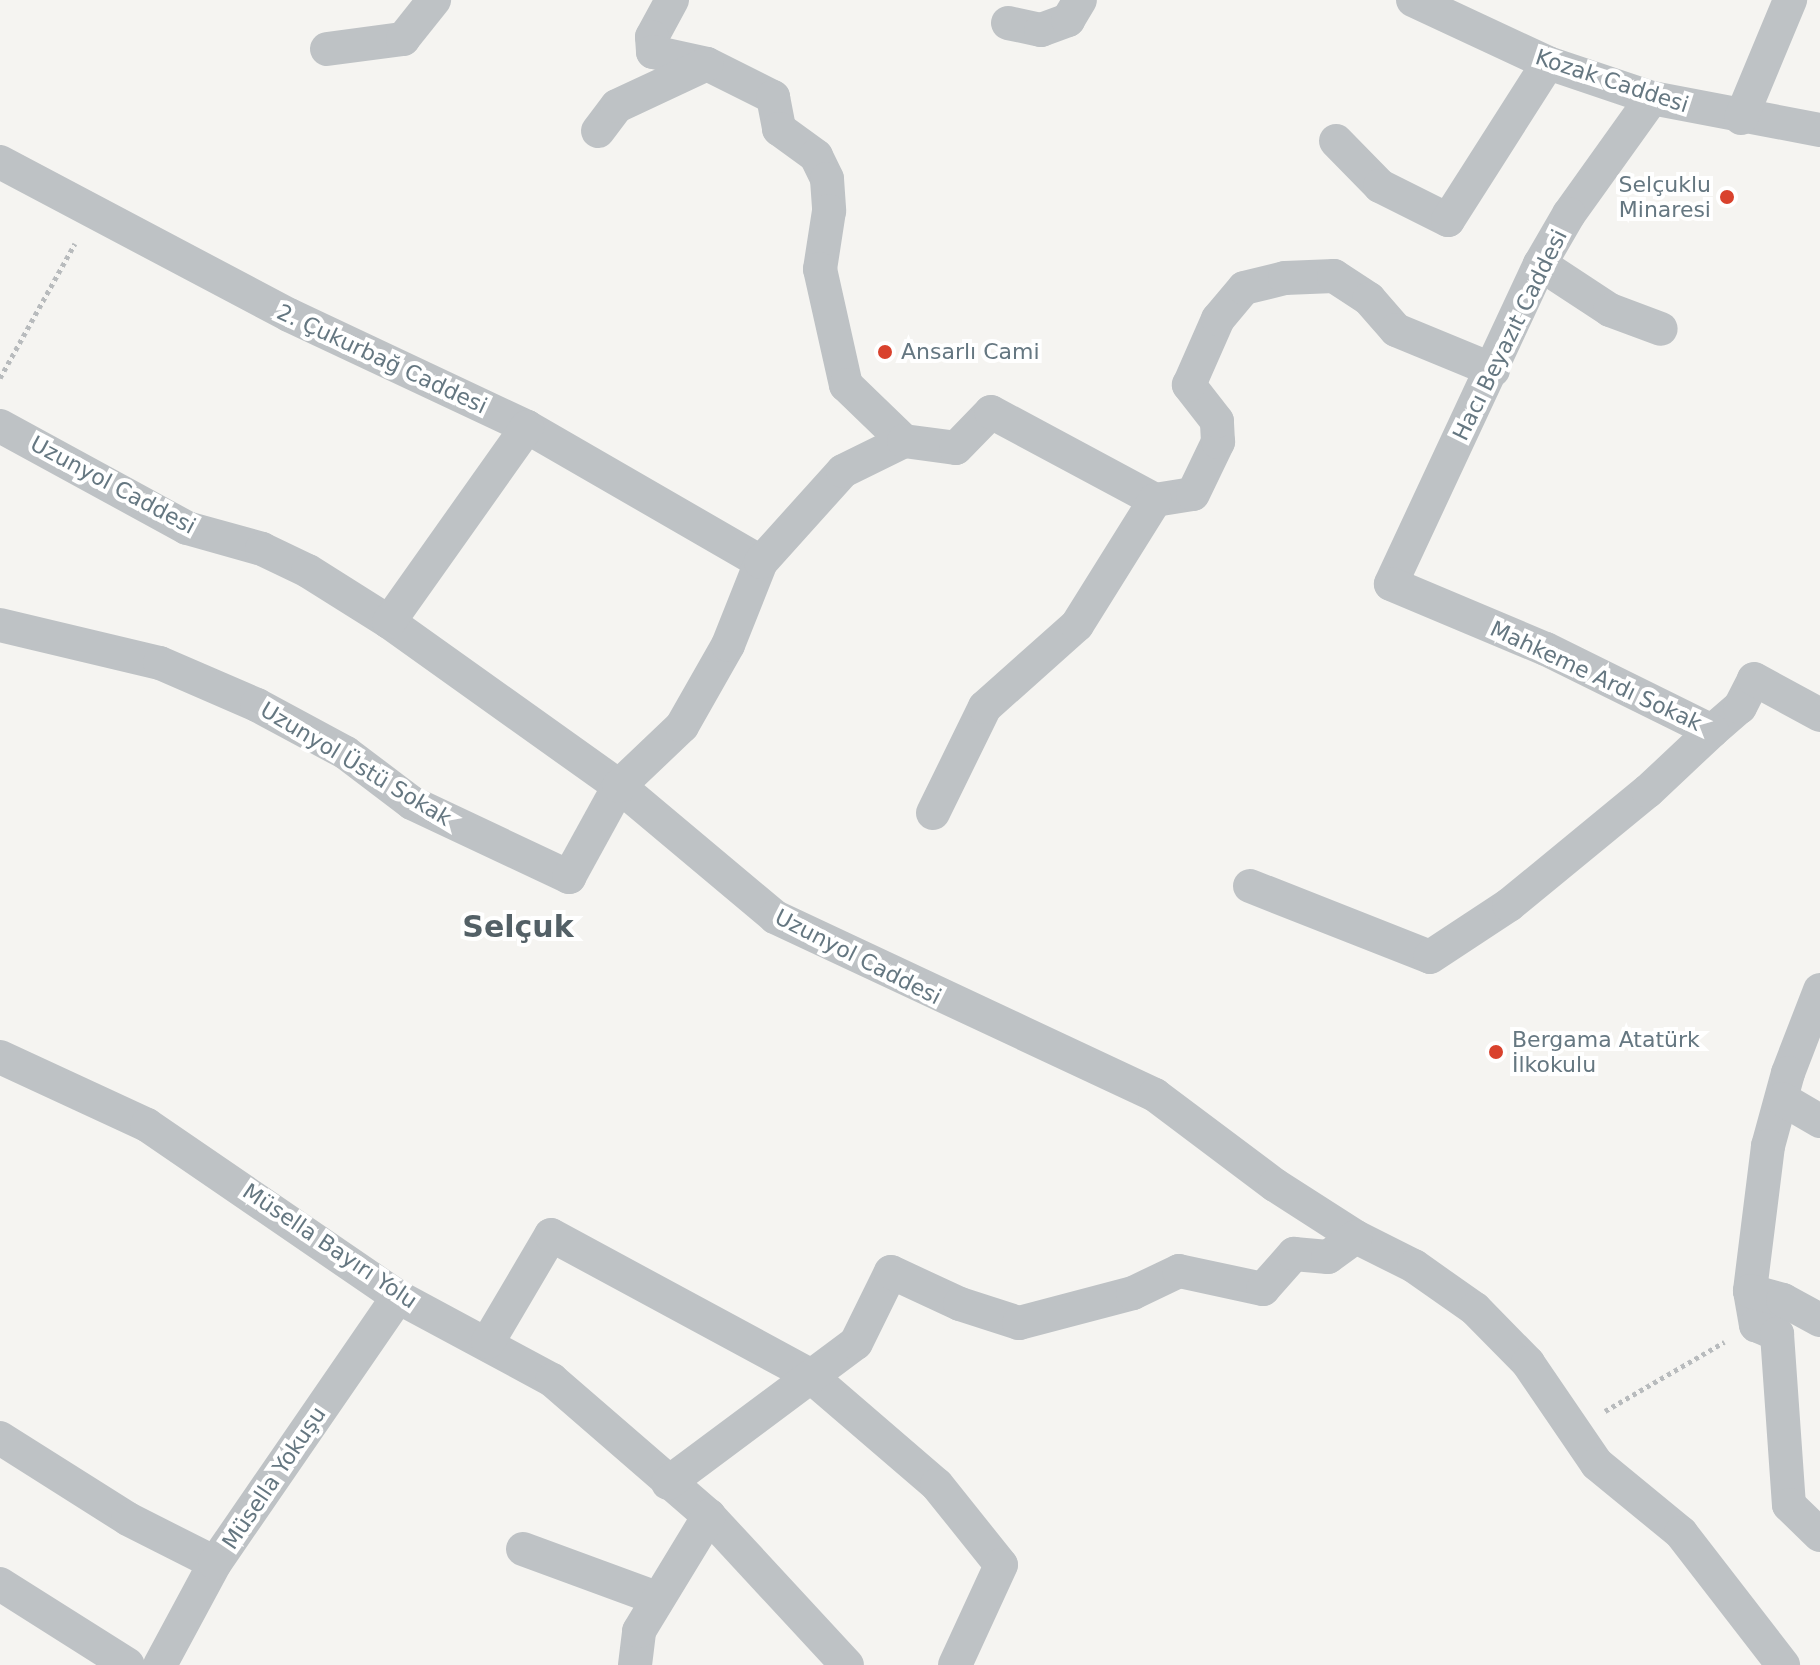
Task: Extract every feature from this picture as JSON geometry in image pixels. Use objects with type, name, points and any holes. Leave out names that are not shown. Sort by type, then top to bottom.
[{"type":"street","points":[[327,49],[403,39],[434,0]]},
{"type":"street","points":[[672,0],[652,37],[653,52],[707,64],[773,97],[779,129],[816,156],[827,179],[829,211],[820,269],[846,385],[904,441]]},
{"type":"street","points":[[1008,23],[1041,30],[1068,20],[1080,0]]},
{"type":"street","name":"Kozak Caddesi","points":[[1413,0],[1548,63],[1652,98],[1741,118],[1820,130]]},
{"type":"street","points":[[1741,118],[1790,0]]},
{"type":"street","points":[[1336,141],[1380,186],[1448,220],[1548,63]]},
{"type":"street","points":[[598,131],[617,106],[707,64]]},
{"type":"street","name":"Hacı Beyazıt Caddesi","points":[[1391,584],[1540,264],[1569,214],[1652,98]]},
{"type":"street","name":"2. Çukurbağ Caddesi","points":[[0,162],[289,315],[527,427],[761,562]]},
{"type":"street","points":[[1540,264],[1610,310],[1661,329]]},
{"type":"street","points":[[619,786],[682,726],[728,645],[761,562],[843,471],[904,441],[956,448],[991,412],[1155,500],[1193,494],[1218,442],[1217,421],[1189,385],[1218,319],[1244,288],[1285,278],[1334,276],[1369,299],[1396,330],[1493,370]]},
{"type":"street","name":"Uzunyol Caddesi","points":[[0,426],[187,528],[262,549],[308,571],[389,622],[619,786],[775,917],[1155,1095],[1275,1185],[1356,1237],[1414,1266],[1475,1309],[1528,1363],[1597,1464],[1681,1533],[1783,1665]]},
{"type":"street","points":[[389,622],[527,427]]},
{"type":"street","points":[[933,813],[985,707],[1077,625],[1155,500]]},
{"type":"street","name":"Mahkeme Ardı Sokak","points":[[1391,584],[1546,649],[1712,731],[1740,707],[1754,679],[1820,715]]},
{"type":"street","name":"Uzunyol Üstü Sokak","points":[[0,625],[160,663],[257,705],[346,753],[412,803],[569,877],[619,786]]},
{"type":"street","points":[[1250,886],[1430,957],[1509,905],[1712,731]]},
{"type":"street","points":[[1820,990],[1768,1146],[1750,1291],[1756,1325],[1777,1334],[1789,1505],[1820,1535]]},
{"type":"street","name":"Müsella Bayırı Yolu","points":[[0,1057],[147,1125],[398,1297],[488,1342],[552,1380],[709,1516],[847,1665]]},
{"type":"street","points":[[1782,1099],[1820,1121]]},
{"type":"street","points":[[488,1342],[551,1235],[808,1374],[937,1485],[1001,1565],[955,1665]]},
{"type":"street","points":[[668,1483],[808,1374],[856,1343],[891,1272],[1019,1323],[1133,1293],[1179,1271],[1263,1289],[1294,1254],[1328,1257],[1356,1237]]},
{"type":"street","points":[[1750,1291],[1783,1300],[1820,1320]]},
{"type":"street","name":"Müsella Yokuşu","points":[[160,1665],[215,1563],[398,1297]]},
{"type":"street","points":[[0,1438],[128,1519],[215,1563]]},
{"type":"street","points":[[635,1665],[639,1631],[656,1598],[709,1516]]},
{"type":"street","points":[[523,1549],[656,1598]]},
{"type":"street","points":[[0,1584],[128,1665]]},
{"type":"path","points":[[0,378],[93,211]]},
{"type":"path","points":[[1574,1431],[1756,1325]]},
{"type":"place","name":"Selçuklu Minaresi","points":[[1727,197]]},
{"type":"place","name":"Ansarlı Cami","points":[[885,352]]},
{"type":"place","name":"Bergama Atatürk İlkokulu","points":[[1496,1052]]},
{"type":"district","name":"Selçuk","points":[[518,927]]}]
